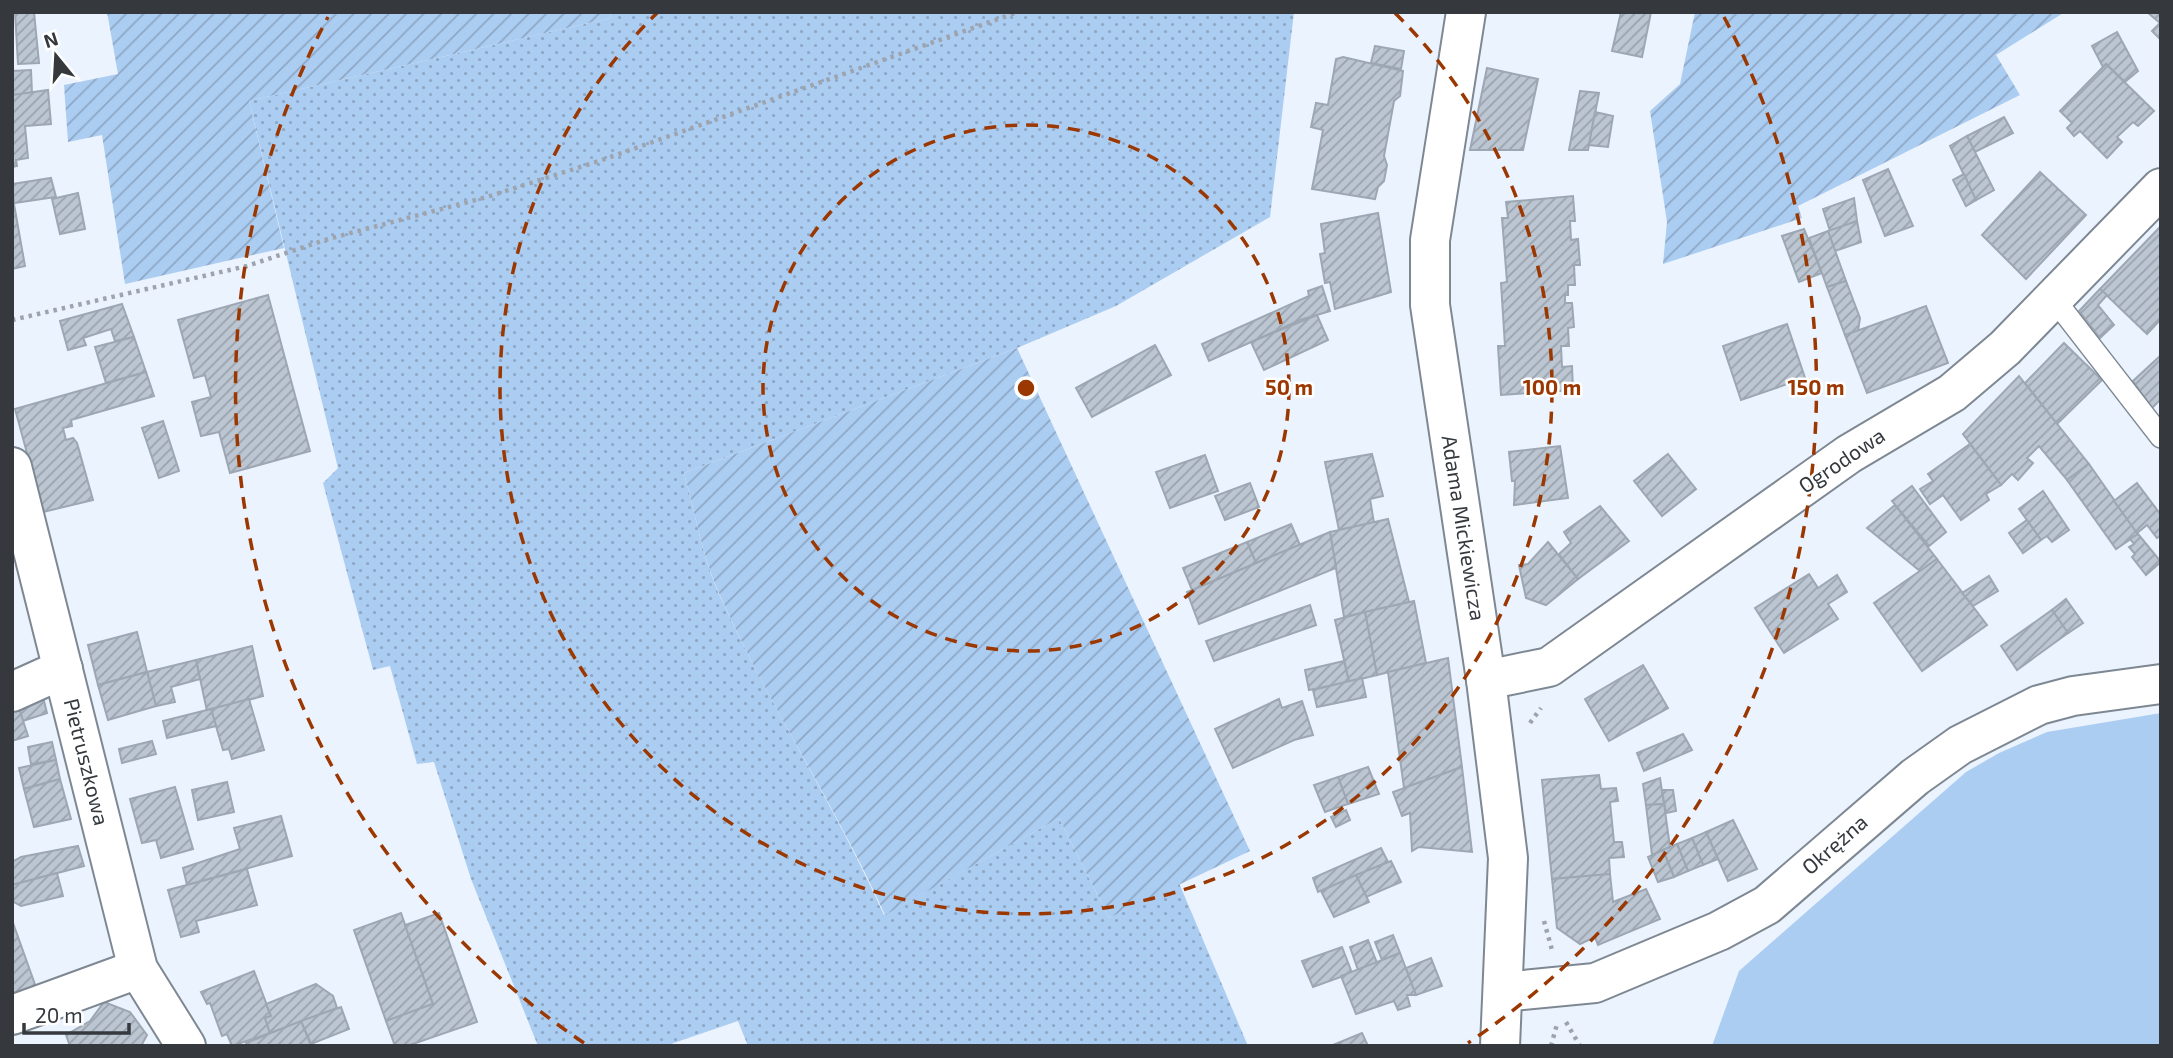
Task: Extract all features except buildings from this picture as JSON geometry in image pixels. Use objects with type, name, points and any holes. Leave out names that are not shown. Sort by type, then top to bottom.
[{"type":"street","name":"Adama Mickiewicza","points":[[1466,12],[1430,240],[1430,305],[1486,680],[1508,858],[1500,1046]]},
{"type":"street","name":"Ogrodowa","points":[[1486,680],[1549,667],[1849,454],[1952,393],[1981,372],[2161,188]]},
{"type":"street","name":"Pietruszkowa","points":[[12,467],[138,969],[186,1046]]},
{"type":"street","points":[[12,692],[63,669]]},
{"type":"street","name":"Okrężna","points":[[1503,992],[1595,984],[1719,931],[1767,905],[1916,776],[1970,739],[2000,723],[2062,699],[2161,684]]},
{"type":"street","points":[[12,1015],[138,969]]},
{"type":"lane","points":[[2054,299],[2161,437]]},
{"type":"path","points":[[12,320],[247,266],[328,239],[487,197],[603,160],[1018,12]]},
{"type":"path","points":[[1551,1046],[1560,1013],[1580,1046]]},
{"type":"shaded area","points":[[107,12],[610,12],[611,18],[249,101],[284,248],[125,284],[102,135],[68,142],[64,85],[118,74]]},
{"type":"shaded area","points":[[610,12],[1294,12],[1270,217],[1116,306],[1017,348],[684,473],[703,548],[718,592],[884,915],[1059,818],[1109,918],[1179,883],[1248,1046],[748,1046],[738,1021],[665,1046],[538,1046],[471,879],[434,762],[417,764],[390,666],[373,670],[323,483],[338,468],[249,101],[611,18]]},
{"type":"shaded area","points":[[1695,12],[2065,12],[1996,55],[2020,95],[1798,206],[1802,218],[1663,264],[1667,222],[1650,111],[1680,84]]},
{"type":"shaded area","points":[[1017,348],[1250,851],[1109,918],[1059,818],[885,915],[845,833],[737,633],[712,577],[684,473]]},
{"type":"shaded area","points":[[2161,713],[2161,1046],[1712,1046],[1739,971],[1966,772],[1999,753],[2047,732]]}]
